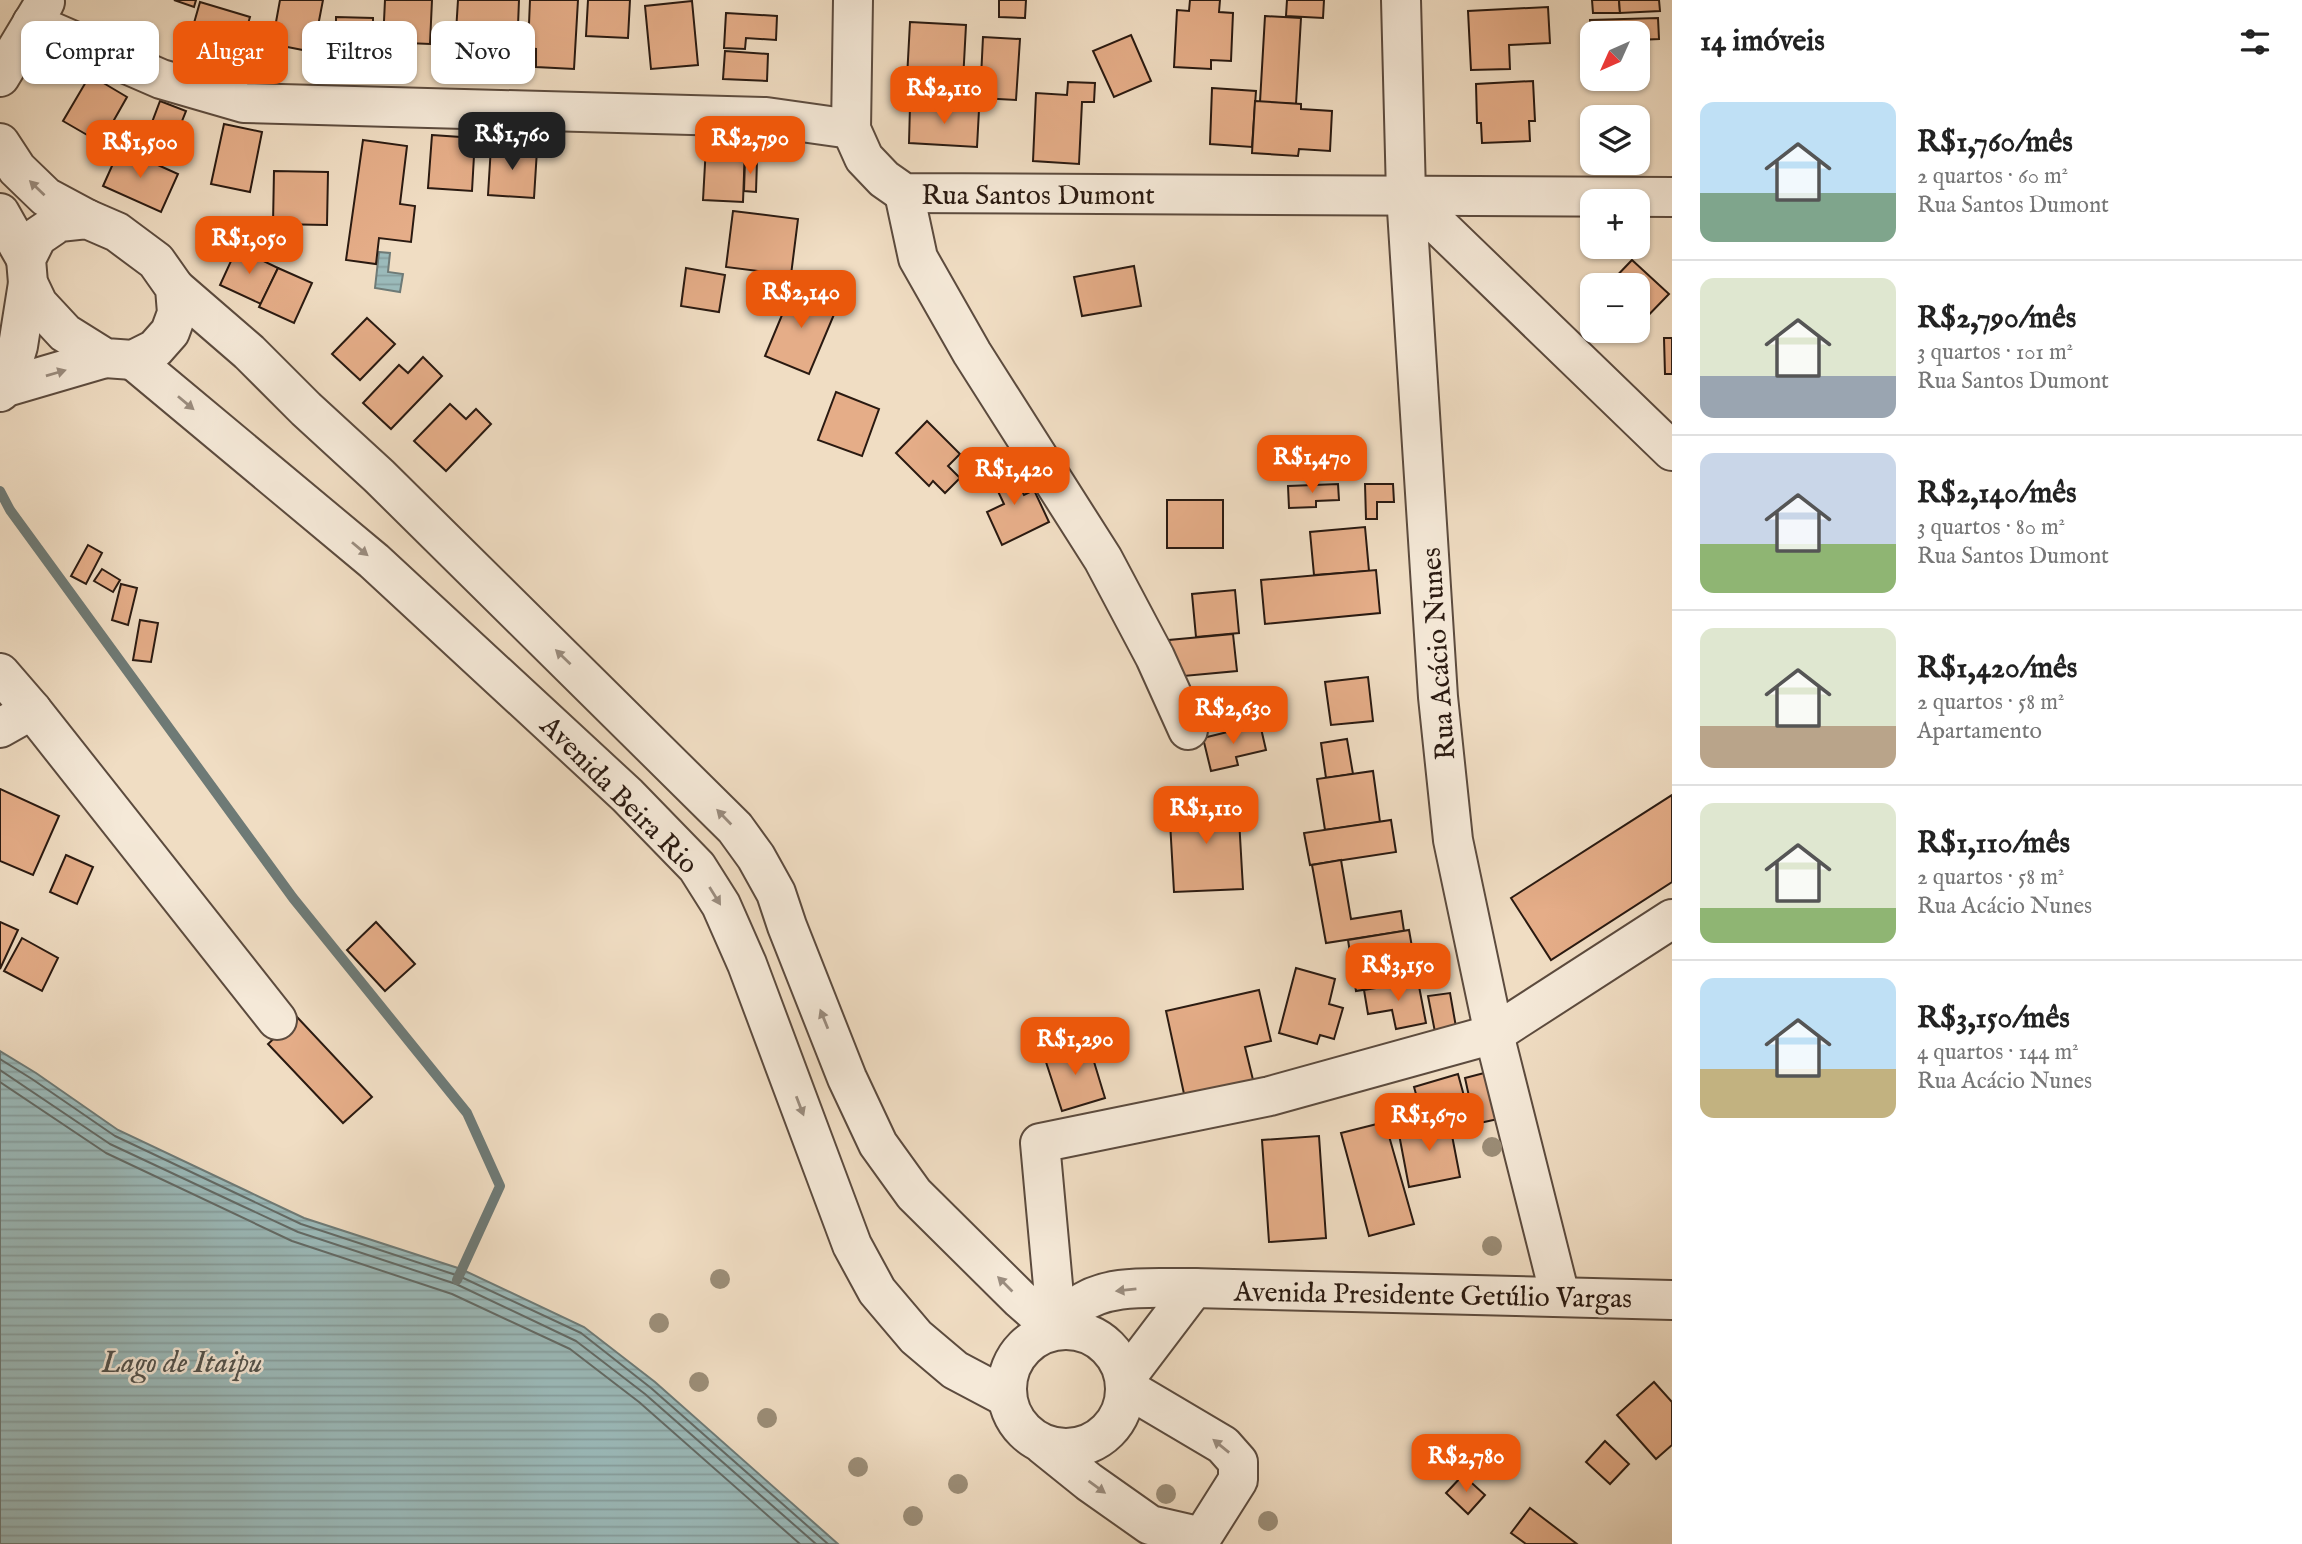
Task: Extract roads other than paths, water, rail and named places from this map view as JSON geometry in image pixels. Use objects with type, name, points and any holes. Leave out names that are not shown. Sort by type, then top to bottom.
[{"type":"street","points":[[0,77],[39,11],[161,79],[244,103],[766,117],[851,129],[853,0]]},
{"type":"street","name":"Rua Acácio Nunes","points":[[1401,0],[1406,194],[1438,697],[1453,840],[1494,1034],[1560,1296]]},
{"type":"street","name":"Rua Santos Dumont","points":[[851,129],[864,158],[884,179],[904,193],[1672,197]]},
{"type":"street","points":[[0,143],[17,169],[46,197],[117,232],[156,261],[175,288],[177,313],[170,332],[155,349],[3,390]]},
{"type":"street","points":[[904,193],[918,258],[972,353],[1103,559],[1156,657],[1188,730]]},
{"type":"street","points":[[1406,194],[1672,451]]},
{"type":"street","points":[[0,213],[27,271],[38,304],[65,334],[119,359]]},
{"type":"street","points":[[3,390],[18,346],[27,271],[37,237],[59,222],[88,219]]},
{"type":"street","name":"Avenida Beira Rio","points":[[175,288],[249,352],[306,409],[380,476],[735,828],[776,892],[847,1078],[878,1143],[914,1194],[1020,1299],[1057,1330]]},
{"type":"street","name":"Avenida Beira Rio","points":[[119,359],[374,561],[627,795],[696,867],[721,905],[747,964],[852,1245],[877,1291],[916,1337],[955,1370],[1006,1397]]},
{"type":"street","points":[[0,673],[16,719],[278,1020]]},
{"type":"street","points":[[1057,1330],[1040,1143],[1270,1096],[1494,1034],[1672,919]]},
{"type":"street","points":[[1125,1383],[1194,1288]]},
{"type":"street","name":"Avenida Presidente Getúlio Vargas","points":[[1057,1330],[1074,1308],[1093,1296],[1125,1289],[1194,1288],[1672,1300]]},
{"type":"street","points":[[1043,1445],[1062,1449],[1083,1447],[1100,1438],[1114,1424],[1124,1406],[1125,1383],[1117,1358],[1102,1342],[1082,1331],[1057,1330],[1027,1343],[1010,1367],[1006,1397],[1018,1426],[1089,1482],[1150,1525],[1203,1541],[1238,1480],[1238,1462],[1223,1445],[1125,1383]]},
{"type":"water","points":[[379,252],[390,253],[388,272],[403,274],[400,292],[375,288]]},
{"type":"water","name":"Lago de Itaipu","points":[[0,1051],[118,1130],[304,1218],[461,1269],[584,1327],[655,1382],[838,1544],[0,1544]]},
{"type":"waterway","points":[[0,491],[10,510],[293,898],[467,1113],[500,1186],[457,1280]]}]
